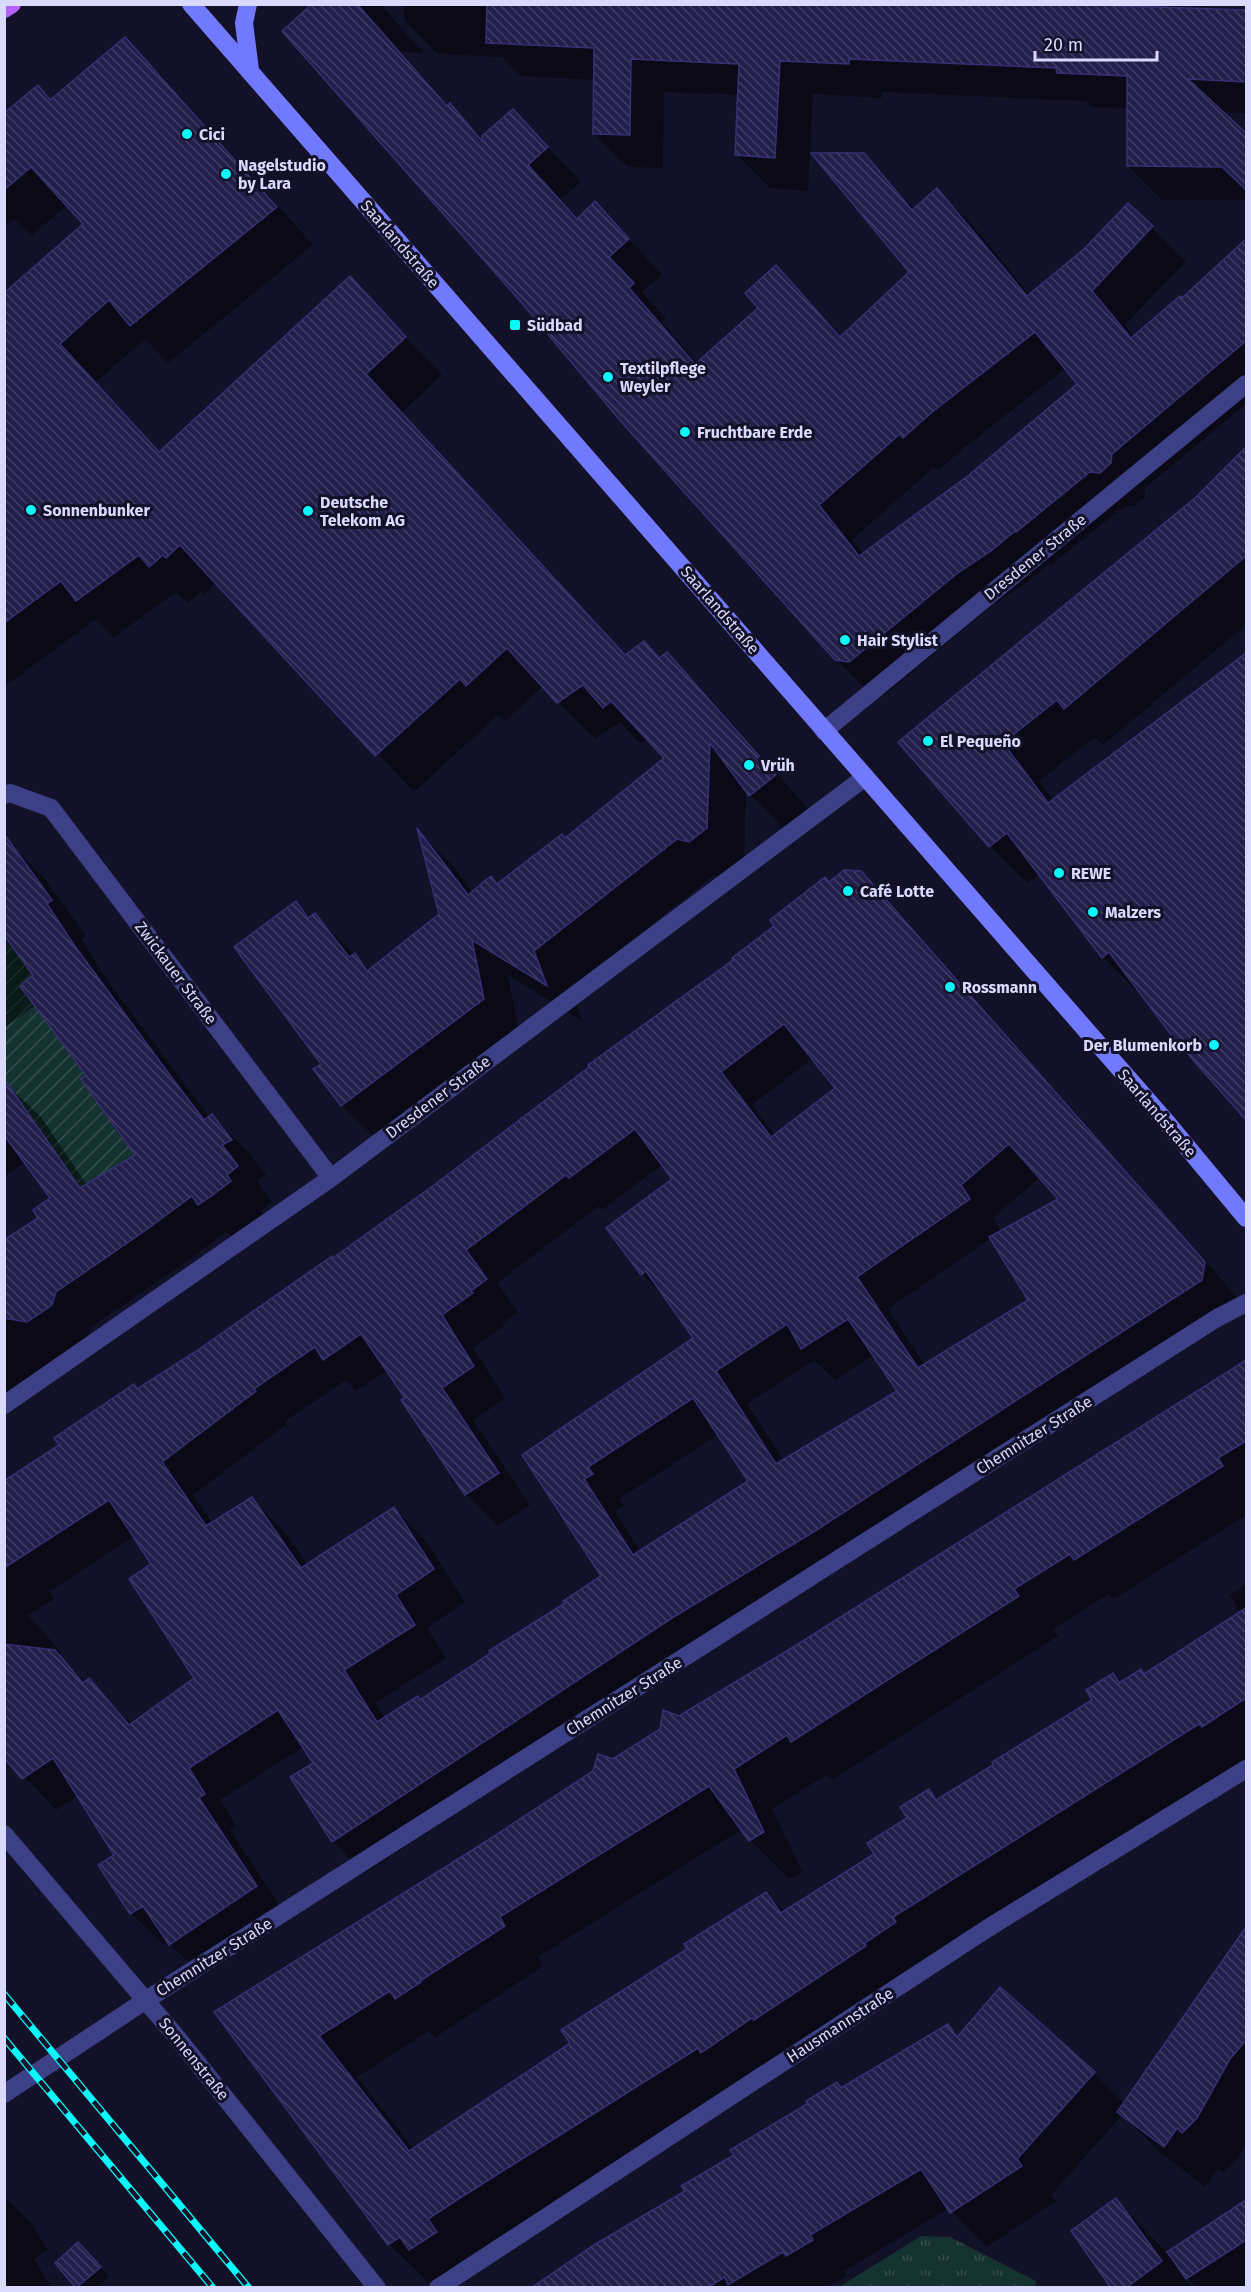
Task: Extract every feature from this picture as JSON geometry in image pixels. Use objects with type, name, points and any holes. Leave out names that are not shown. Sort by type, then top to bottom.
[{"type":"main road","points":[[4,9],[12,4]]},
{"type":"street","name":"Saarlandstraße","points":[[191,4],[1168,1125],[1246,1218]]},
{"type":"street","points":[[248,4],[244,23],[250,70]]},
{"type":"street","name":"Dresdener Straße","points":[[824,731],[1246,384]]},
{"type":"street","name":"Dresdener Straße","points":[[4,1405],[331,1178],[864,778]]},
{"type":"street","name":"Zwickauer Straße","points":[[4,795],[10,793],[51,808],[331,1178]]},
{"type":"street","name":"Chemnitzer Straße","points":[[4,2094],[146,2000],[1216,1318],[1246,1303]]},
{"type":"street","name":"Hausmannstraße","points":[[438,2288],[988,1928],[1246,1769]]},
{"type":"street","name":"Sonnenstraße","points":[[4,1834],[146,2000],[377,2288]]},
{"type":"green space","points":[[4,935],[33,975],[20,986],[86,1075],[81,1079],[109,1120],[112,1117],[117,1124],[113,1127],[126,1143],[140,1134],[150,1150],[133,1156],[80,1188],[5,1080]]},
{"type":"green space","points":[[921,2236],[950,2237],[1036,2281],[1035,2287],[839,2287]]},
{"type":"building","points":[[312,4],[357,4],[447,106],[450,103],[482,141],[482,136],[513,109],[548,147],[528,165],[577,219],[595,201],[629,239],[609,257],[634,283],[629,288],[695,364],[758,308],[745,293],[776,265],[840,337],[909,272],[811,153],[864,153],[912,210],[937,188],[1027,296],[1084,249],[1128,203],[1153,226],[1092,291],[1131,338],[1180,296],[1182,298],[1246,239],[1246,341],[1112,454],[1111,463],[1100,473],[1090,472],[1016,532],[959,572],[849,662],[835,660],[624,425],[520,301],[282,31]],"holes":[[[1035,332],[1077,384],[969,475],[859,556],[819,505],[900,434],[903,438],[931,413]]]},
{"type":"building","points":[[487,4],[1062,4],[1246,10],[1246,82],[1188,79],[1246,133],[1246,190],[1222,167],[1127,166],[1127,76],[1057,73],[1056,68],[849,59],[849,64],[780,61],[775,158],[735,155],[739,64],[631,59],[630,135],[593,134],[594,48],[486,43]]},
{"type":"building","points":[[125,37],[277,207],[130,326],[109,300],[60,344],[159,452],[350,276],[406,337],[366,374],[625,655],[644,641],[659,658],[667,652],[776,775],[749,796],[710,743],[707,828],[689,842],[677,839],[534,951],[547,986],[472,940],[484,999],[341,1106],[313,1069],[321,1064],[234,947],[296,901],[308,918],[315,913],[349,957],[355,953],[367,971],[439,914],[417,828],[468,895],[491,876],[497,884],[562,834],[565,838],[664,758],[611,701],[603,708],[583,685],[557,703],[507,648],[466,686],[460,679],[375,756],[180,545],[166,558],[163,555],[149,567],[139,555],[76,601],[61,581],[4,623],[4,293],[83,224],[31,167],[4,190],[4,113],[38,85],[50,100]]},
{"type":"building","points":[[1246,447],[1246,556],[1064,709],[1057,700],[1003,743],[1048,803],[1246,653],[1246,1120],[1172,1036],[1109,952],[1102,958],[1007,833],[989,847],[898,742],[1195,498]]},
{"type":"building","points":[[4,834],[52,900],[47,904],[74,945],[172,1078],[204,1120],[212,1114],[232,1140],[222,1145],[238,1166],[227,1175],[231,1181],[213,1195],[198,1205],[192,1196],[56,1292],[52,1305],[27,1322],[4,1318],[4,1240],[38,1218],[33,1210],[50,1198],[4,1135],[4,1079],[80,1188],[135,1155],[81,1079],[86,1075],[20,986],[33,975],[4,935]]},
{"type":"building","points":[[844,870],[861,871],[1205,1262],[1202,1280],[815,1531],[672,1618],[332,1842],[290,1777],[313,1763],[278,1710],[189,1768],[205,1794],[199,1798],[257,1886],[169,1945],[143,1906],[130,1914],[98,1865],[114,1855],[53,1758],[22,1779],[4,1758],[4,1644],[55,1650],[83,1683],[89,1678],[129,1725],[194,1678],[129,1579],[151,1564],[109,1500],[4,1568],[4,1481],[59,1445],[54,1438],[134,1384],[137,1389],[195,1352],[332,1256],[333,1258],[434,1185],[589,1067],[588,1065],[733,960],[732,958],[774,926],[770,920],[825,877],[829,882]],"holes":[[[784,1024],[835,1088],[771,1137],[721,1072]],[[635,1129],[672,1179],[606,1228],[641,1275],[646,1271],[693,1338],[522,1455],[601,1576],[563,1601],[565,1603],[489,1651],[491,1653],[420,1700],[418,1696],[377,1722],[344,1670],[415,1625],[396,1595],[434,1569],[394,1507],[301,1568],[252,1497],[206,1526],[162,1462],[256,1391],[254,1389],[315,1347],[323,1360],[361,1334],[405,1398],[401,1400],[465,1495],[499,1473],[442,1388],[474,1366],[442,1315],[473,1293],[471,1291],[487,1279],[466,1250],[566,1175],[569,1178]],[[1009,1144],[1058,1199],[989,1237],[1028,1300],[918,1368],[857,1277],[970,1199],[961,1185]],[[848,1319],[897,1391],[776,1464],[716,1371],[787,1324],[801,1349]],[[693,1398],[748,1481],[633,1555],[584,1479],[593,1474],[588,1467]]]},
{"type":"building","points":[[1246,1360],[1246,1441],[1218,1458],[1223,1466],[1074,1560],[1070,1554],[1014,1589],[1019,1596],[791,1742],[787,1735],[734,1769],[764,1832],[749,1841],[709,1786],[500,1917],[505,1926],[395,1999],[390,1991],[319,2036],[409,2151],[570,2043],[561,2030],[687,1949],[684,1944],[766,1892],[781,1913],[874,1854],[867,1843],[907,1818],[900,1807],[929,1789],[936,1800],[1092,1700],[1086,1690],[1113,1673],[1119,1683],[1141,1669],[1144,1674],[1246,1608],[1246,1698],[1202,1727],[1199,1724],[893,1917],[896,1922],[865,1943],[866,1946],[754,2020],[752,2018],[701,2053],[698,2048],[428,2219],[437,2232],[409,2250],[400,2237],[388,2245],[214,2012],[482,1844],[593,1771],[598,1754],[613,1759],[660,1729],[663,1710],[679,1716],[795,1646]]},
{"type":"building","points":[[1246,1927],[1246,2040],[1230,2059],[1197,2118],[1182,2133],[1177,2128],[1164,2147],[1117,2112]]},
{"type":"building","points":[[1000,1987],[1095,2072],[1017,2159],[1022,2166],[950,2213],[921,2169],[810,2235],[813,2240],[786,2256],[783,2252],[728,2285],[725,2277],[707,2288],[531,2288],[594,2245],[685,2191],[681,2186],[734,2155],[730,2150],[807,2104],[806,2101],[837,2082],[841,2088],[948,2024],[957,2037]]},
{"type":"building","points":[[1116,2198],[1162,2261],[1126,2288],[1111,2288],[1071,2231]]},
{"type":"building","points":[[1246,2200],[1246,2240],[1186,2279],[1167,2252]]},
{"type":"building","points":[[78,2242],[101,2267],[76,2288],[55,2263]]},
{"type":"railway","points":[[4,1994],[249,2288]]},
{"type":"railway","points":[[4,2038],[213,2288]]},
{"type":"place","name":"Cici","points":[[187,134]]},
{"type":"place","name":"Nagelstudio by Lara","points":[[226,174]]},
{"type":"place","name":"Südbad","points":[[515,325]]},
{"type":"place","name":"Textilpflege Weyler","points":[[608,377]]},
{"type":"place","name":"Fruchtbare Erde","points":[[685,432]]},
{"type":"place","name":"Sonnenbunker","points":[[31,510]]},
{"type":"place","name":"Deutsche Telekom AG","points":[[308,511]]},
{"type":"place","name":"Hair Stylist","points":[[845,640]]},
{"type":"place","name":"El Pequeño","points":[[928,741]]},
{"type":"place","name":"Vrüh","points":[[749,765]]},
{"type":"place","name":"REWE","points":[[1059,873]]},
{"type":"place","name":"Café Lotte","points":[[848,891]]},
{"type":"place","name":"Malzers","points":[[1093,912]]},
{"type":"place","name":"Rossmann","points":[[950,987]]},
{"type":"place","name":"Der Blumenkorb","points":[[1214,1045]]}]
